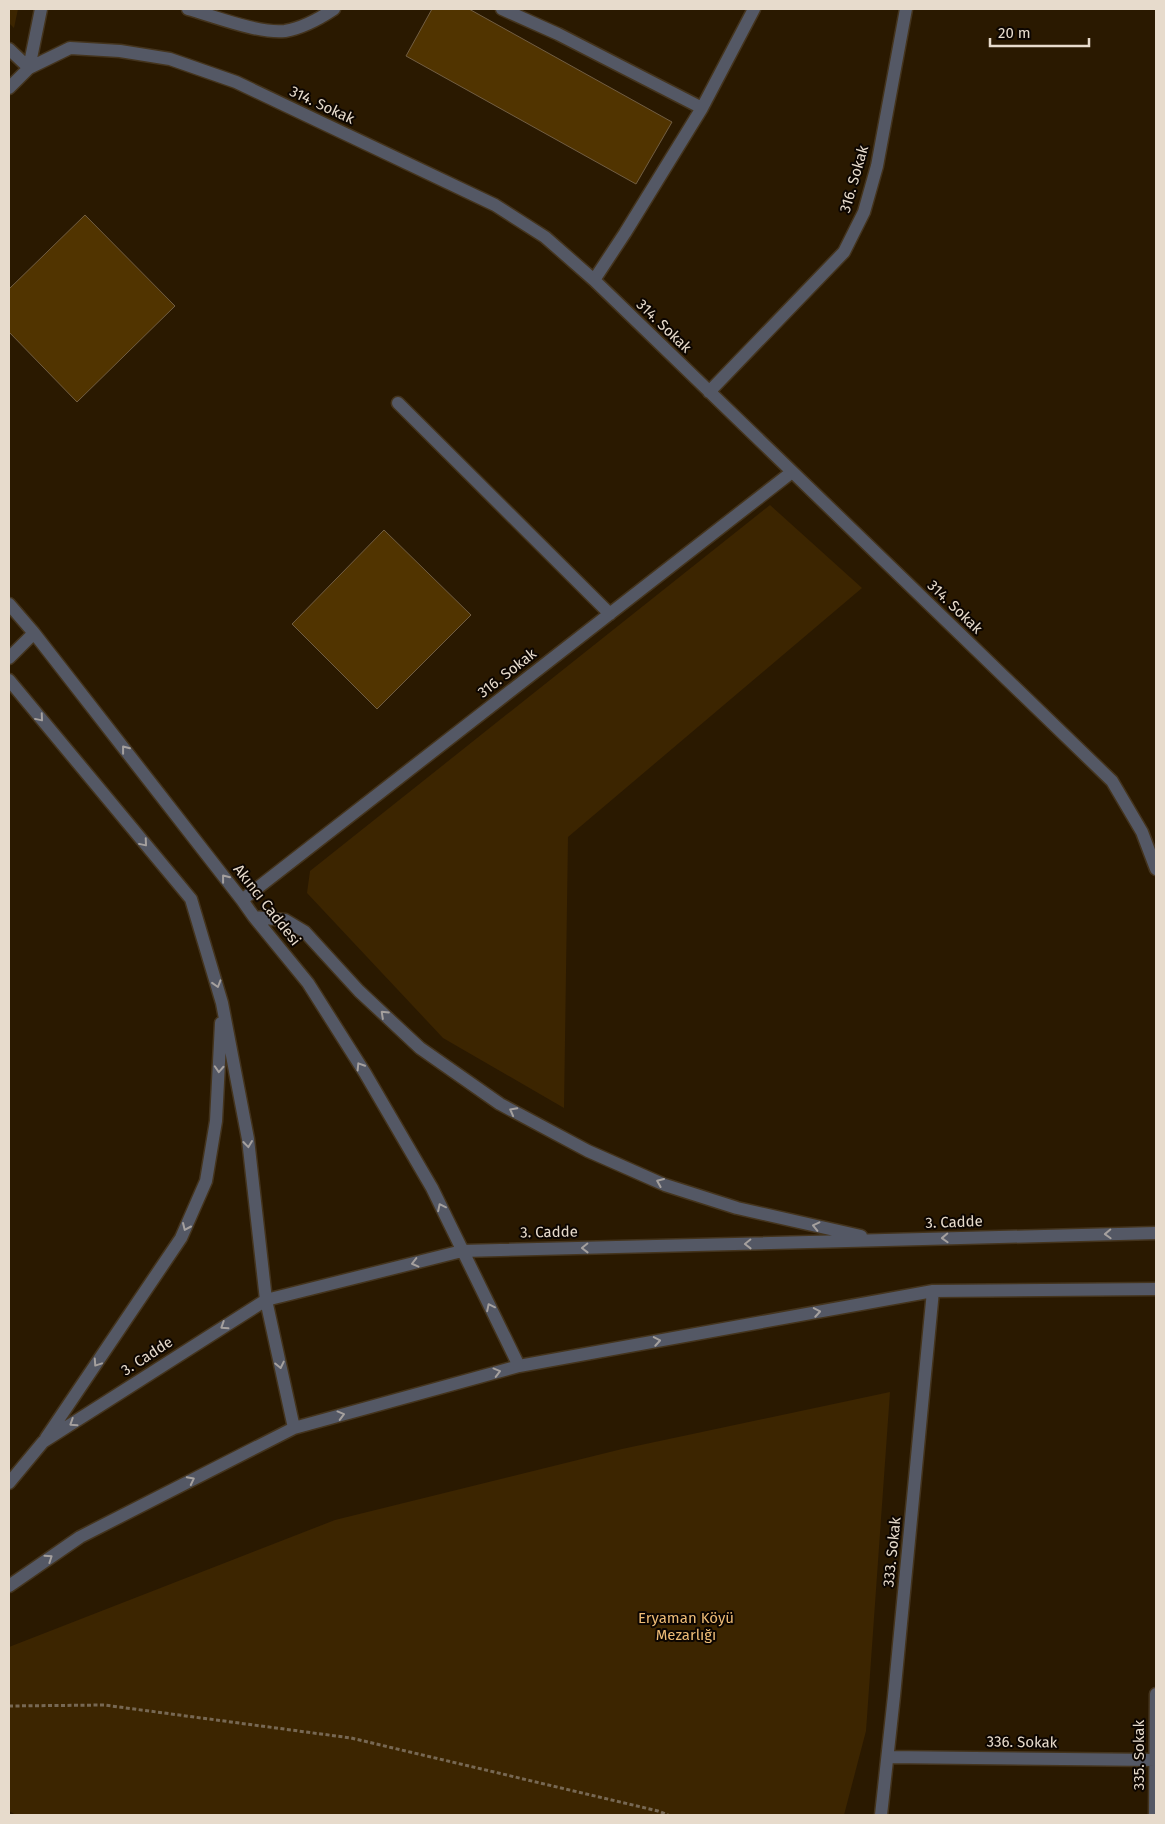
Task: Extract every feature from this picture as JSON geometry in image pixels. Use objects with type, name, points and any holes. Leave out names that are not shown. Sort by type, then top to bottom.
[{"type":"street","points":[[29,68],[41,9]]},
{"type":"street","points":[[188,9],[253,28],[285,31],[319,20],[334,9]]},
{"type":"street","points":[[502,9],[558,34],[702,108]]},
{"type":"street","points":[[594,280],[702,108],[754,9]]},
{"type":"street","name":"316. Sokak","points":[[709,392],[844,252],[864,212],[877,166],[906,9]]},
{"type":"street","name":"314. Sokak","points":[[9,88],[29,68],[70,48],[120,51],[170,59],[236,82],[494,205],[545,237],[594,280],[1112,782],[1142,832],[1156,869]]},
{"type":"street","points":[[9,49],[29,68]]},
{"type":"street","points":[[398,403],[610,614]]},
{"type":"street","name":"316. Sokak","points":[[242,900],[792,472]]},
{"type":"street","name":"Akıncı Caddesi","points":[[9,604],[34,633],[254,917],[308,983],[360,1065],[432,1188],[519,1366]]},
{"type":"street","points":[[9,658],[34,633]]},
{"type":"street","points":[[9,680],[191,899],[222,1003],[248,1139],[266,1300],[294,1428]]},
{"type":"street","points":[[254,917],[285,920],[305,932],[360,991],[420,1048],[500,1104],[588,1150],[665,1185],[736,1208],[880,1240]]},
{"type":"street","points":[[43,1442],[180,1238],[206,1181],[216,1120],[222,1003]]},
{"type":"street","name":"3. Cadde","points":[[9,1483],[43,1442],[266,1300],[462,1251],[1156,1233]]},
{"type":"street","points":[[9,1586],[80,1537],[294,1428],[519,1366],[933,1291],[1156,1289]]},
{"type":"street","name":"333. Sokak","points":[[881,1815],[933,1291]]},
{"type":"street","name":"335. Sokak","points":[[1156,1694],[1156,1815]]},
{"type":"street","name":"336. Sokak","points":[[888,1757],[1156,1760]]},
{"type":"path","points":[[9,1706],[104,1705],[352,1738],[668,1815]]},
{"type":"green space","points":[[9,9],[18,9],[14,28],[9,23]]},
{"type":"green space","points":[[770,505],[862,588],[568,837],[564,1108],[443,1038],[307,893],[310,871]]},
{"type":"green space","name":"Eryaman Köyü Mezarlığı","points":[[890,1392],[866,1731],[844,1815],[16,1815],[9,1811],[9,1647],[335,1520],[622,1449]]},
{"type":"building","points":[[432,9],[469,9],[672,122],[636,184],[406,56]]},
{"type":"building","points":[[85,215],[175,306],[77,402],[9,332],[9,289]]},
{"type":"building","points":[[384,530],[471,615],[377,709],[292,624]]}]
